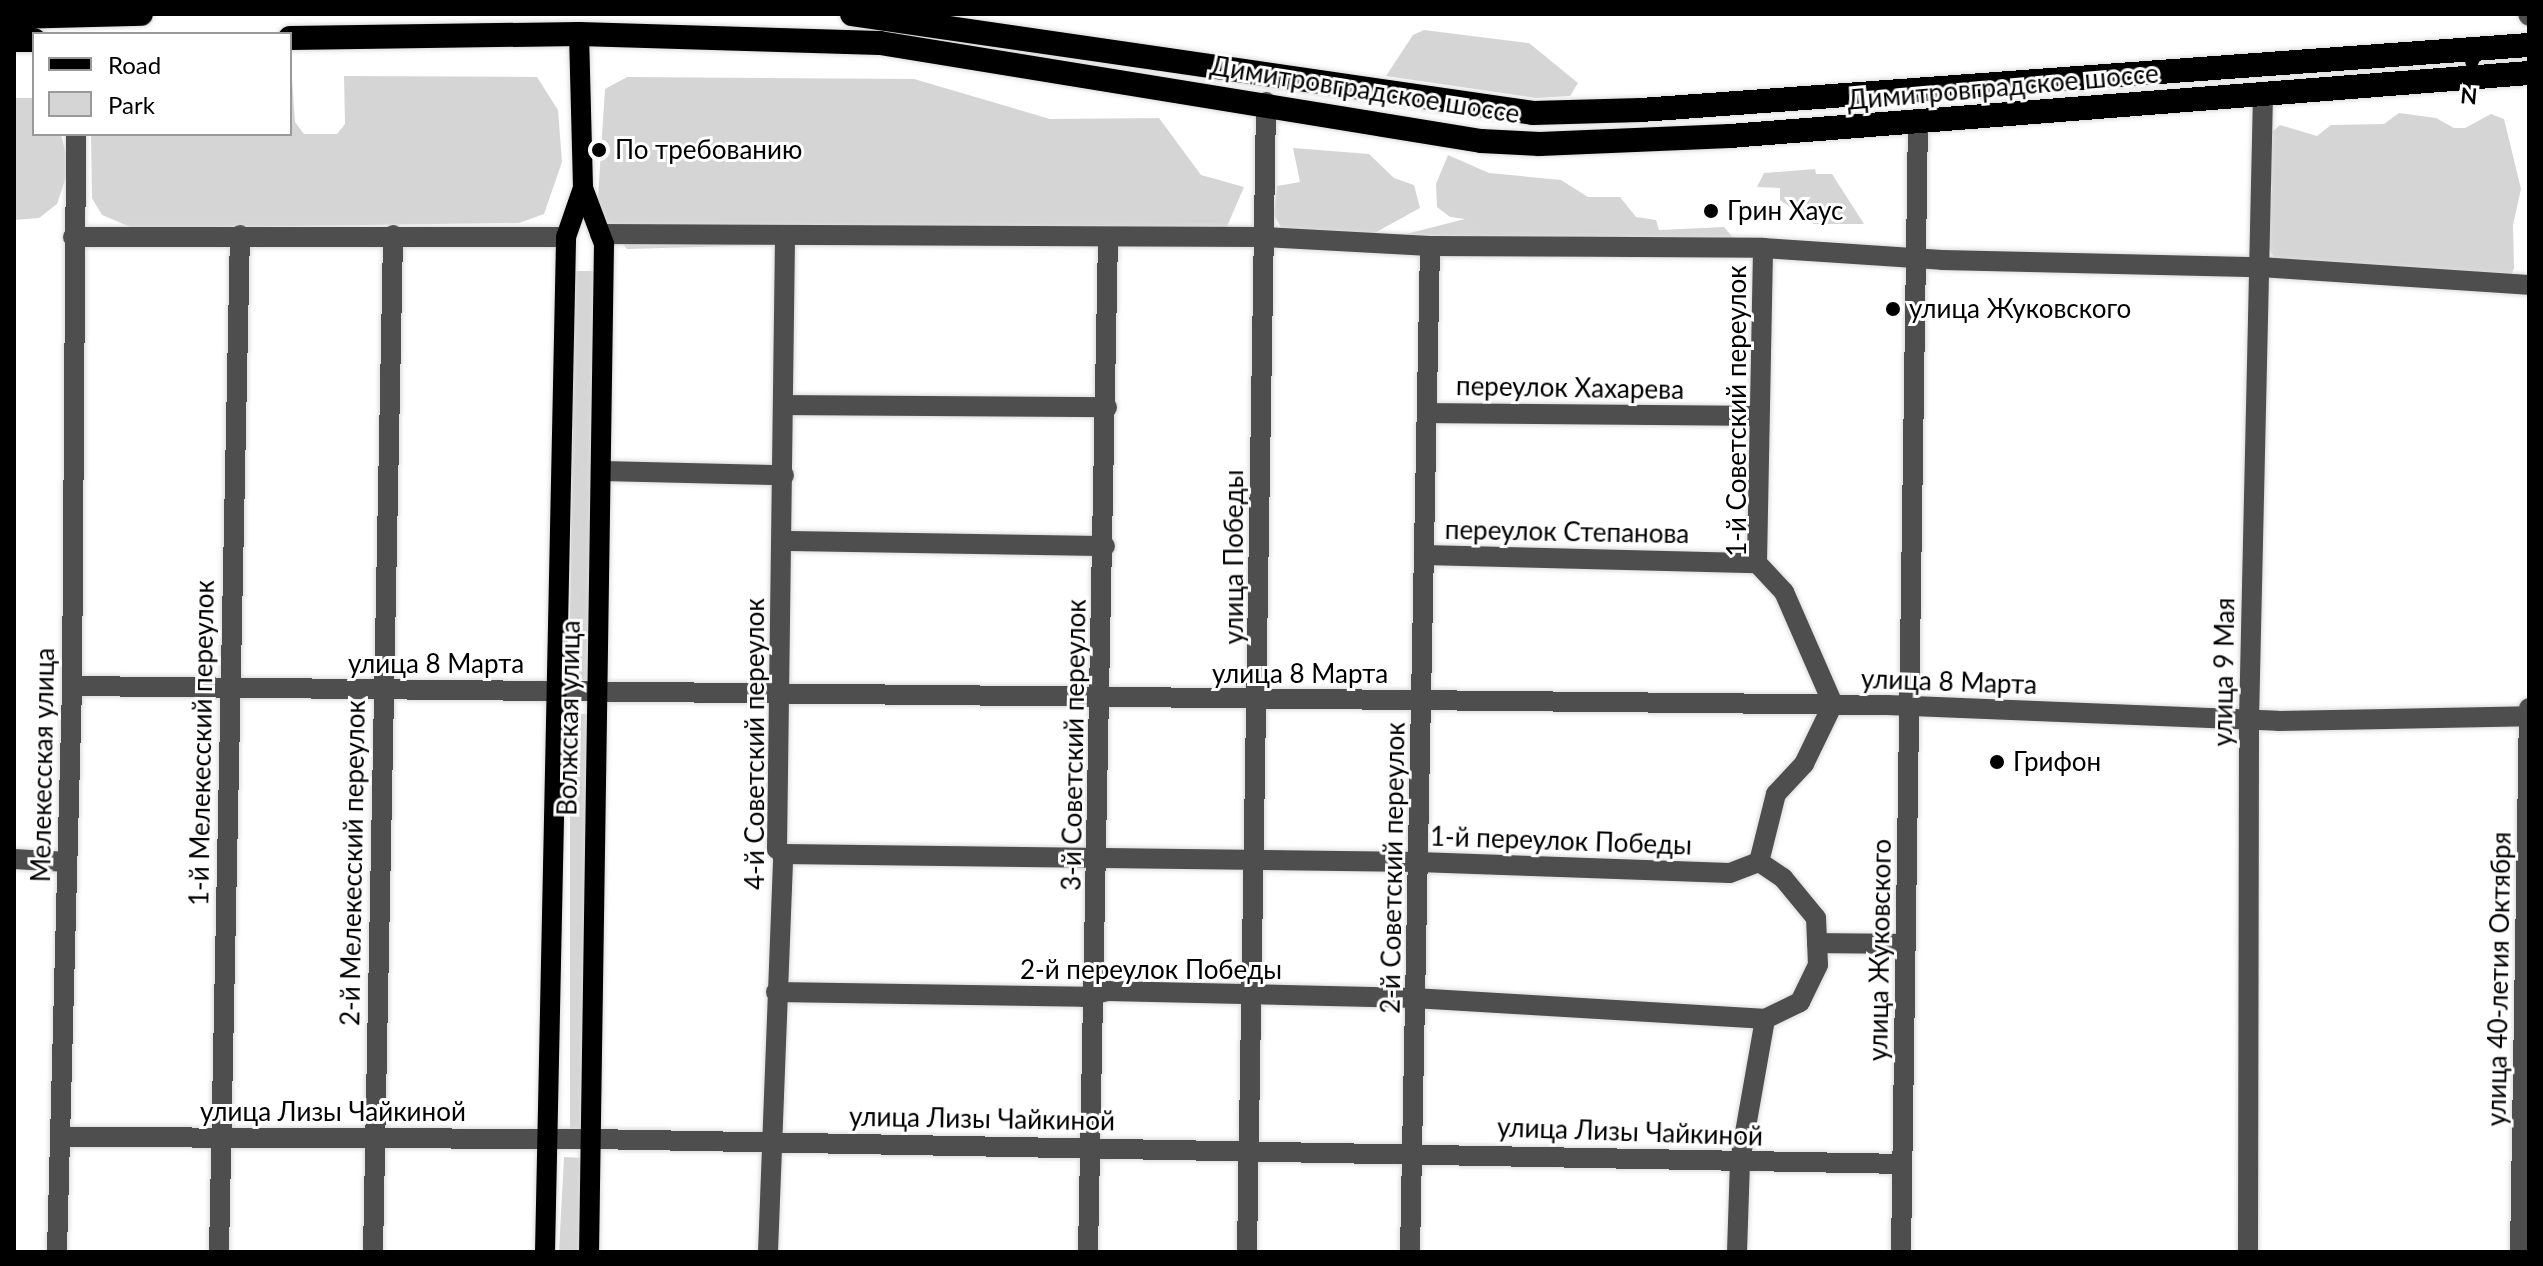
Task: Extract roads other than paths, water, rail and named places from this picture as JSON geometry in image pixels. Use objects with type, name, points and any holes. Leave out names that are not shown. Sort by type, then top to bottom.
[{"type":"highway","points":[[19,22],[79,15],[141,14]]},
{"type":"highway","name":"Димитровградское шоссе","points":[[852,14],[1533,113],[2529,45]]},
{"type":"highway","points":[[19,22],[32,39]]},
{"type":"highway","name":"Димитровградское шоссе","points":[[292,38],[579,24],[880,43],[1266,102],[1513,144],[1633,143],[2529,73]]},
{"type":"highway","points":[[1918,89],[1918,122]]},
{"type":"main road","name":"Волжская улица","points":[[579,24],[583,188],[600,234],[601,471],[589,1252]]},
{"type":"main road","name":"Волжская улица","points":[[545,1252],[566,237],[583,188]]},
{"type":"street","name":"улица 9 Мая","points":[[2248,1252],[2249,721],[2263,94]]},
{"type":"street","name":"улица Победы","points":[[1247,1252],[1253,861],[1260,701],[1266,102]]},
{"type":"street","name":"улица Жуковского","points":[[1901,1252],[1918,122]]},
{"type":"street","name":"Мелекесская улица","points":[[57,1252],[72,686],[72,279],[76,136]]},
{"type":"street","points":[[600,234],[1108,239],[1264,237],[1430,246],[1763,248],[1916,259],[2259,267],[2529,285]]},
{"type":"street","name":"1-й Мелекесский переулок","points":[[219,1252],[240,235]]},
{"type":"street","name":"2-й Мелекесский переулок","points":[[373,1252],[393,235]]},
{"type":"street","name":"4-й Советский переулок","points":[[768,1252],[769,1141],[783,854],[777,849],[784,541],[785,235]]},
{"type":"street","points":[[73,237],[566,237]]},
{"type":"street","name":"3-й Советский переулок","points":[[1088,1252],[1105,546],[1108,239]]},
{"type":"street","name":"2-й Советский переулок","points":[[1410,1252],[1430,246]]},
{"type":"street","name":"1-й Советский переулок","points":[[1763,248],[1757,563],[1784,592],[1833,704]]},
{"type":"street","points":[[785,405],[1107,407]]},
{"type":"street","name":"переулок Хахарева","points":[[1428,413],[1759,416]]},
{"type":"street","points":[[601,471],[784,475]]},
{"type":"street","points":[[784,541],[1105,546]]},
{"type":"street","name":"переулок Степанова","points":[[1424,555],[1757,563]]},
{"type":"street","name":"улица 8 Марта","points":[[72,686],[1260,701],[1833,704],[2249,721],[2529,716]]},
{"type":"street","points":[[1737,1252],[1740,1161],[1765,1019],[1800,1002],[1818,965],[1816,918],[1783,878],[1759,862],[1776,794],[1804,764],[1833,704]]},
{"type":"street","name":"улица 40-летия Октября","points":[[2520,1252],[2529,708]]},
{"type":"street","name":"1-й переулок Победы","points":[[783,854],[1418,862],[1730,873],[1759,862]]},
{"type":"street","points":[[14,859],[67,862]]},
{"type":"street","points":[[1817,943],[1906,944]]},
{"type":"street","name":"2-й переулок Победы","points":[[776,992],[1096,995],[1107,991],[1415,998],[1765,1019]]},
{"type":"street","name":"улица Лизы Чайкиной","points":[[60,1137],[769,1141],[1902,1164]]},
{"type":"place","name":"По требованию","points":[[599,150]]},
{"type":"place","name":"Грин Хаус","points":[[1711,211]]},
{"type":"place","name":"улица Жуковского","points":[[1893,309]]},
{"type":"place","name":"Грифон","points":[[1997,762]]}]
